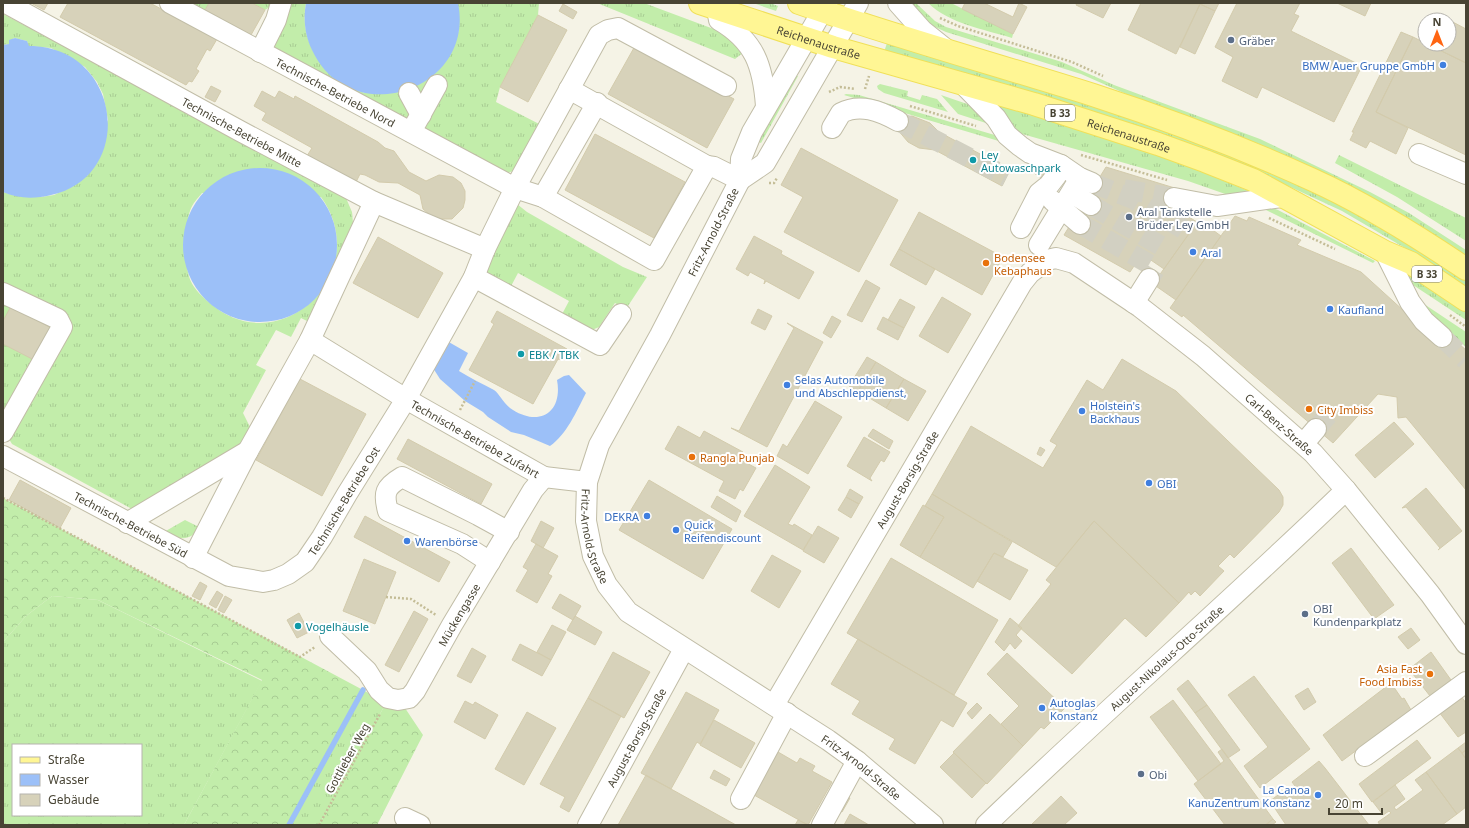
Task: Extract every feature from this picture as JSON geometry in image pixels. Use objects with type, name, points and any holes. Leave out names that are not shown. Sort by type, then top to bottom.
[{"type":"main road","name":"B 33","points":[[799,3],[853,12],[950,53],[1093,95],[1234,146],[1314,180],[1370,209],[1432,246],[1466,269]]},
{"type":"main road","name":"Reichenaustraße","points":[[708,6],[833,47],[962,83],[1158,144],[1253,180],[1281,197],[1385,252],[1410,263],[1466,300]]},
{"type":"street","name":"Technische-Betriebe Mitte","points":[[6,3],[240,131],[374,202],[485,249]]},
{"type":"street","name":"Technische-Betriebe Nord","points":[[170,3],[515,188]]},
{"type":"street","points":[[260,52],[276,20],[281,3]]},
{"type":"street","points":[[898,3],[922,30],[950,53]]},
{"type":"street","points":[[708,6],[719,20],[741,35],[751,47],[762,73],[766,106]]},
{"type":"street","name":"Fritz-Arnold-Straße","points":[[824,7],[752,132],[741,159],[740,180],[660,336],[599,445],[586,482],[586,522],[593,556],[608,585],[628,612],[684,650],[780,709],[857,761],[933,825]]},
{"type":"street","name":"Fritz-Arnold-Straße","points":[[740,180],[765,163],[853,12]]},
{"type":"street","name":"Technische-Betriebe Ost","points":[[263,582],[274,580],[288,574],[305,562],[322,537],[346,494],[406,399],[474,277],[485,249],[515,188],[599,35],[608,30],[618,28],[726,86]]},
{"type":"street","points":[[962,83],[996,118],[1007,135],[1020,146],[1035,155],[1061,165],[1077,191],[1091,205]]},
{"type":"street","points":[[411,132],[437,85]]},
{"type":"street","points":[[569,88],[707,166],[740,180]]},
{"type":"street","points":[[409,93],[421,115]]},
{"type":"street","points":[[543,197],[597,103]]},
{"type":"street","points":[[832,128],[841,113],[855,108],[875,111],[898,121]]},
{"type":"street","points":[[1420,154],[1466,174]]},
{"type":"street","points":[[1021,228],[1039,193],[1049,186],[1061,165]]},
{"type":"street","points":[[515,188],[543,197],[654,260],[707,166]]},
{"type":"street","points":[[1039,193],[1077,191]]},
{"type":"street","points":[[1077,191],[1080,224]]},
{"type":"street","points":[[1043,253],[1077,191]]},
{"type":"street","points":[[1174,198],[1194,210],[1238,204],[1254,199],[1281,197]]},
{"type":"street","points":[[193,558],[248,451],[310,340],[374,202]]},
{"type":"street","points":[[1385,252],[1410,302],[1424,321],[1442,337]]},
{"type":"street","name":"Carl-Benz-Straße","points":[[1043,253],[1074,262],[1134,303],[1310,436],[1346,490],[1430,594],[1466,644]]},
{"type":"street","name":"August-Borsig-Straße","points":[[780,709],[1022,283],[1043,253]]},
{"type":"street","points":[[474,277],[600,345],[621,314]]},
{"type":"street","points":[[1134,303],[1149,279]]},
{"type":"street","points":[[3,293],[58,319],[62,327],[3,432]]},
{"type":"street","points":[[310,340],[406,399]]},
{"type":"street","name":"Technische-Betriebe Zufahrt","points":[[406,399],[544,477]]},
{"type":"street","points":[[127,523],[248,451]]},
{"type":"street","name":"Technische-Betriebe Süd","points":[[3,456],[229,576],[263,582]]},
{"type":"street","points":[[490,562],[462,544],[388,511],[384,498],[390,484],[402,477],[509,532]]},
{"type":"street","points":[[544,477],[586,482]]},
{"type":"street","name":"Mückengasse","points":[[388,698],[398,700],[409,698],[415,691],[452,625],[534,490],[544,477]]},
{"type":"street","name":"August-Nikolaus-Otto-Straße","points":[[986,825],[1056,758],[1288,546],[1346,490]]},
{"type":"street","points":[[330,636],[353,656],[367,672],[379,690],[388,698]]},
{"type":"street","name":"August-Borsig-Straße","points":[[588,825],[684,650]]},
{"type":"street","points":[[1365,756],[1466,682]]},
{"type":"street","points":[[741,799],[780,709]]},
{"type":"street","points":[[822,825],[857,761]]},
{"type":"path","points":[[464,402],[475,381]]},
{"type":"path","points":[[3,498],[300,657],[330,636]]},
{"type":"path","points":[[386,597],[411,598],[452,625]]},
{"type":"path","name":"Gottlieber Weg","points":[[319,825],[388,698]]},
{"type":"green space","points":[[185,3],[209,3],[205,10],[251,35],[250,36]]},
{"type":"green space","points":[[252,3],[276,3],[265,10]]},
{"type":"green space","points":[[289,3],[306,3],[306,33],[311,47],[318,59],[339,80],[365,93],[450,55],[459,30],[458,3],[539,3],[538,15],[500,87],[496,102],[545,127],[518,170],[502,174],[275,52],[272,45]]},
{"type":"green space","points":[[597,3],[644,3],[719,31],[727,35],[744,52],[735,59]]},
{"type":"green space","points":[[753,3],[770,3],[778,6],[776,11]]},
{"type":"green space","points":[[908,3],[917,4],[935,21],[946,27],[1062,62],[1114,85],[1260,139],[1370,192],[1409,213],[1466,250],[1466,257],[1327,176],[1259,144],[1133,97],[1081,74],[946,32],[933,26]]},
{"type":"green space","points":[[928,3],[951,3],[1013,34],[1012,38],[978,29],[957,21],[946,16]]},
{"type":"green space","points":[[3,14],[300,171],[346,198],[352,212],[353,223],[342,269],[311,323],[301,318],[291,337],[276,330],[256,365],[266,370],[243,413],[251,429],[236,452],[132,509],[12,444],[9,439],[67,327],[3,292],[3,192],[17,196],[41,197],[54,195],[73,186],[108,120],[103,94],[97,82],[85,67],[51,48],[28,46],[27,41],[14,38],[10,44],[3,45]],"holes":[[[202,193],[321,197],[335,226],[336,254],[328,280],[312,301],[290,316],[264,323],[237,319],[210,303],[194,287],[189,276],[187,262],[188,220],[192,206]]]},
{"type":"green space","points":[[887,43],[1122,115],[1246,160],[1344,206],[1425,253],[1466,280],[1466,288],[1422,258],[1342,211],[1245,166],[884,52]]},
{"type":"green space","points":[[793,74],[798,76],[761,143],[756,141]]},
{"type":"green space","points":[[880,84],[908,91],[907,96],[920,100],[922,95],[937,99],[948,112],[884,93],[878,89],[877,86]]},
{"type":"green space","points":[[844,95],[859,95],[998,136],[1002,142]]},
{"type":"green space","points":[[941,95],[973,106],[989,124],[958,114]]},
{"type":"green space","points":[[995,103],[1164,156],[1251,192],[1231,196],[1188,181],[1015,132]]},
{"type":"green space","points":[[1339,155],[1466,218],[1466,241],[1397,197],[1335,163]]},
{"type":"green space","points":[[517,204],[527,212],[623,267],[647,277],[626,309],[615,303],[599,327],[592,330],[560,318],[569,301],[518,273],[509,290],[484,272]]},
{"type":"green space","points":[[1260,207],[1270,207],[1278,210],[1375,261],[1373,263]]},
{"type":"green space","points":[[1405,272],[1466,312],[1466,320],[1410,283]]},
{"type":"green space","points":[[3,297],[57,326],[3,422]]},
{"type":"green space","points":[[1418,300],[1466,332],[1466,347],[1446,329],[1443,331]]},
{"type":"green space","points":[[3,498],[363,690],[288,825],[184,825],[262,680],[98,600],[52,596],[26,616],[3,642]]},
{"type":"green space","points":[[185,520],[199,527],[192,536],[179,538],[164,532]]},
{"type":"green space","points":[[52,596],[98,600],[262,681],[184,825],[3,825],[3,642],[26,616]]},
{"type":"green space","points":[[363,690],[386,703],[319,825],[289,825]]},
{"type":"green space","points":[[386,703],[405,708],[423,735],[377,825],[319,825]]},
{"type":"water","points":[[306,3],[458,3],[458,34],[448,59],[430,78],[406,90],[380,94],[353,90],[330,75],[312,50],[305,27]]},
{"type":"water","points":[[15,38],[27,41],[29,46],[60,52],[84,67],[100,88],[107,113],[106,140],[97,164],[79,183],[51,195],[33,198],[21,197],[3,192],[3,45],[9,44],[9,40]]},
{"type":"water","points":[[252,168],[268,168],[290,174],[315,190],[331,215],[336,230],[336,260],[331,275],[315,300],[303,309],[282,319],[268,322],[252,322],[238,319],[224,313],[211,305],[200,294],[186,267],[183,253],[183,237],[186,223],[192,209],[200,196],[211,185],[238,171]]},
{"type":"water","points":[[447,341],[468,353],[459,371],[494,390],[510,408],[523,415],[532,417],[540,416],[553,408],[558,391],[557,380],[564,376],[569,375],[586,393],[566,429],[550,446],[524,435],[511,432],[465,401],[440,379],[433,368]]},
{"type":"building","points":[[31,3],[48,3],[44,10]]},
{"type":"building","points":[[68,3],[150,3],[217,39],[210,51],[207,49],[196,69],[199,71],[192,82],[189,81],[186,85],[60,17]]},
{"type":"building","points":[[209,3],[252,3],[265,10],[251,35],[205,10]]},
{"type":"building","points":[[965,3],[984,3],[1013,17],[1019,3],[1027,7],[1013,34],[962,9]]},
{"type":"building","points":[[1077,3],[1111,3],[1103,18],[1076,5]]},
{"type":"building","points":[[1141,3],[1200,4],[1176,54],[1128,30]]},
{"type":"building","points":[[1219,3],[1215,11],[1200,4]]},
{"type":"building","points":[[1237,3],[1300,3],[1294,14],[1299,16],[1291,31],[1362,66],[1334,122],[1262,87],[1257,98],[1222,81],[1233,57],[1215,47]]},
{"type":"building","points":[[1337,3],[1371,3],[1365,16]]},
{"type":"building","points":[[563,4],[577,12],[573,19],[559,11]]},
{"type":"building","points":[[1200,4],[1215,11],[1195,54],[1180,47]]},
{"type":"building","points":[[538,15],[567,30],[528,102],[500,87]]},
{"type":"building","points":[[1457,24],[1466,29],[1466,63],[1443,52],[1457,52]]},
{"type":"building","points":[[1401,32],[1413,37],[1376,112],[1408,128],[1396,154],[1370,141],[1366,148],[1350,140],[1354,132],[1352,132]]},
{"type":"building","points":[[1413,37],[1417,39],[1417,52],[1444,52],[1466,63],[1466,155],[1376,112]]},
{"type":"building","points":[[635,46],[734,99],[707,148],[608,94]]},
{"type":"building","points":[[211,86],[221,91],[215,102],[205,97]]},
{"type":"building","points":[[262,91],[275,98],[279,91],[294,99],[295,96],[378,142],[385,148],[394,151],[409,172],[426,181],[439,175],[453,177],[461,183],[465,191],[463,208],[452,219],[435,219],[423,209],[420,195],[398,183],[379,182],[360,174],[354,186],[305,159],[312,148],[262,120],[266,113],[254,106]]},
{"type":"building","name":"Ley Autowaschpark","points":[[912,116],[930,123],[939,132],[1010,170],[1002,186],[935,150],[919,148],[908,142],[897,129],[903,117]]},
{"type":"building","points":[[595,134],[685,182],[654,238],[565,190]]},
{"type":"building","points":[[801,148],[898,200],[859,272],[784,232],[803,197],[781,185]]},
{"type":"building","points":[[1038,167],[1047,172],[1043,179],[1034,173]]},
{"type":"building","points":[[1106,167],[1178,189],[1169,205],[1197,222],[1164,269],[1142,254],[1130,272],[1064,235]]},
{"type":"building","points":[[919,212],[1003,257],[982,295],[899,249]]},
{"type":"building","points":[[1235,216],[1247,221],[1249,217],[1301,240],[1297,245],[1361,272],[1438,342],[1446,333],[1466,350],[1466,490],[1406,417],[1398,418],[1397,397],[1378,394],[1333,443],[1183,315],[1182,317],[1170,308]]},
{"type":"building","name":"Aral","points":[[1199,220],[1221,236],[1176,300],[1153,284]]},
{"type":"building","points":[[754,236],[782,251],[781,254],[814,272],[799,299],[766,281],[764,284],[765,280],[750,272],[748,276],[736,269]]},
{"type":"building","points":[[378,237],[443,273],[418,318],[353,283]]},
{"type":"building","points":[[899,249],[935,269],[926,285],[890,265]]},
{"type":"building","points":[[866,280],[880,288],[862,322],[847,315]]},
{"type":"building","points":[[942,297],[971,314],[948,353],[919,336]]},
{"type":"building","points":[[900,299],[915,307],[904,328],[888,320]]},
{"type":"building","points":[[11,306],[51,328],[34,360],[3,344],[3,321]]},
{"type":"building","points":[[758,309],[772,316],[765,330],[751,323]]},
{"type":"building","name":"EBK / TBK","points":[[497,311],[567,349],[561,360],[558,359],[533,404],[469,370],[494,324],[491,322]]},
{"type":"building","points":[[832,316],[841,321],[831,338],[823,333]]},
{"type":"building","points":[[883,317],[904,328],[898,340],[877,329]]},
{"type":"building","points":[[787,323],[823,342],[767,447],[731,428],[739,431],[794,328]]},
{"type":"building","points":[[867,357],[876,362],[858,391],[849,386]]},
{"type":"building","points":[[1122,359],[1176,391],[1279,490],[1283,497],[1283,505],[1279,512],[1234,558],[1230,554],[1218,566],[1224,571],[1200,596],[1195,591],[1191,595],[1189,592],[1179,603],[1094,521],[1056,567],[932,494],[971,426],[1043,468],[1057,445],[1050,441],[1087,380],[1103,390]]},
{"type":"building","points":[[876,362],[904,379],[886,408],[858,391]]},
{"type":"building","points":[[300,379],[366,414],[322,496],[256,460]]},
{"type":"building","points":[[904,379],[926,391],[908,421],[886,408]]},
{"type":"building","points":[[815,401],[842,417],[808,474],[777,456],[783,444],[787,447]]},
{"type":"building","points":[[1394,422],[1414,444],[1375,478],[1355,455]]},
{"type":"building","points":[[678,426],[700,438],[704,431],[743,452],[739,459],[756,468],[743,491],[740,489],[735,499],[719,491],[724,481],[665,449]]},
{"type":"building","points":[[873,429],[893,441],[889,449],[868,436]]},
{"type":"building","points":[[864,437],[890,452],[884,462],[881,460],[870,478],[872,481],[847,466]]},
{"type":"building","points":[[408,439],[492,484],[481,504],[397,459]]},
{"type":"building","points":[[1040,447],[1045,450],[1041,456],[1037,454]]},
{"type":"building","points":[[775,465],[810,487],[788,524],[793,526],[794,524],[812,535],[803,550],[744,516]]},
{"type":"building","points":[[20,480],[71,508],[60,528],[9,500]]},
{"type":"building","name":"Quick Reifendiscount","points":[[649,480],[732,529],[703,579],[619,530]]},
{"type":"building","points":[[1426,488],[1462,531],[1438,550],[1440,548],[1406,507],[1402,508]]},
{"type":"building","points":[[850,489],[863,497],[859,504],[846,497]]},
{"type":"building","points":[[932,494],[1012,542],[1003,557],[994,553],[973,588],[920,557],[944,517],[925,506]]},
{"type":"building","points":[[717,496],[741,511],[736,522],[711,507]]},
{"type":"building","points":[[846,497],[859,504],[851,518],[838,510]]},
{"type":"building","points":[[923,505],[944,517],[920,557],[900,545]]},
{"type":"building","points":[[365,516],[450,562],[439,582],[354,537]]},
{"type":"building","points":[[541,521],[554,528],[543,548],[531,541]]},
{"type":"building","points":[[1094,521],[1179,603],[1146,637],[1125,618],[1072,674],[1018,626],[1051,584],[1046,580]]},
{"type":"building","points":[[818,526],[839,538],[824,563],[803,551]]},
{"type":"building","points":[[536,544],[558,556],[548,574],[552,576],[537,603],[516,591],[528,570],[523,567]]},
{"type":"building","points":[[1351,548],[1394,605],[1374,619],[1332,563]]},
{"type":"building","points":[[994,553],[1028,570],[1010,600],[977,581]]},
{"type":"building","points":[[772,555],[801,571],[779,608],[751,591]]},
{"type":"building","points":[[891,558],[998,620],[954,695],[847,633]]},
{"type":"building","points":[[364,559],[396,572],[375,624],[343,611]]},
{"type":"building","points":[[200,582],[207,586],[200,600],[192,596]]},
{"type":"building","points":[[217,591],[223,595],[216,608],[209,604]]},
{"type":"building","points":[[560,594],[581,606],[573,620],[552,608]]},
{"type":"building","points":[[225,596],[232,600],[224,613],[218,610]]},
{"type":"building","points":[[414,611],[428,619],[399,672],[385,665]]},
{"type":"building","name":"Vogelhäusle","points":[[299,613],[309,632],[297,638],[287,620]]},
{"type":"building","points":[[575,616],[602,632],[595,645],[567,630]]},
{"type":"building","points":[[1010,618],[1022,628],[1016,635],[1022,641],[1015,649],[1010,643],[1004,651],[995,642]]},
{"type":"building","points":[[552,625],[566,632],[551,660],[537,652]]},
{"type":"building","points":[[1411,628],[1420,640],[1408,649],[1398,637]]},
{"type":"building","points":[[858,639],[967,703],[953,727],[941,720],[915,764],[889,749],[895,739],[852,714],[860,701],[831,684]]},
{"type":"building","points":[[520,644],[551,660],[542,676],[512,660]]},
{"type":"building","points":[[472,648],[486,656],[471,683],[457,676]]},
{"type":"building","points":[[613,652],[650,672],[624,718],[588,698]]},
{"type":"building","name":"Asia Fast Food Imbiss","points":[[1431,652],[1451,680],[1430,696],[1409,669]]},
{"type":"building","points":[[1007,653],[1065,708],[1044,729],[1041,727],[1023,746],[1001,724],[1019,706],[987,674]]},
{"type":"building","points":[[1254,676],[1310,749],[1260,788],[1244,766],[1268,747],[1228,695]]},
{"type":"building","points":[[1188,680],[1207,705],[1195,713],[1177,689]]},
{"type":"building","points":[[1391,683],[1402,699],[1404,698],[1411,710],[1342,761],[1323,735]]},
{"type":"building","points":[[1308,688],[1316,702],[1304,710],[1295,696]]},
{"type":"building","points":[[686,692],[719,710],[700,744],[697,742],[671,789],[641,773]]},
{"type":"building","points":[[1461,696],[1466,703],[1466,732],[1458,737],[1439,712]]},
{"type":"building","points":[[588,698],[621,716],[569,812],[560,807],[565,797],[540,784]]},
{"type":"building","points":[[1173,700],[1221,764],[1198,781],[1150,717]]},
{"type":"building","points":[[465,701],[473,705],[475,702],[498,715],[485,739],[454,722]]},
{"type":"building","points":[[977,703],[982,708],[972,719],[967,713]]},
{"type":"building","points":[[1207,705],[1240,750],[1228,758],[1195,713]]},
{"type":"building","points":[[527,712],[556,728],[524,785],[495,769]]},
{"type":"building","points":[[990,714],[1023,746],[987,784],[953,752]]},
{"type":"building","points":[[714,720],[755,743],[741,768],[700,745]]},
{"type":"building","points":[[1417,740],[1431,758],[1372,802],[1359,784]]},
{"type":"building","points":[[1466,742],[1466,750],[1462,753],[1458,748]]},
{"type":"building","points":[[1458,748],[1466,759],[1466,807],[1457,814],[1426,772]]},
{"type":"building","points":[[1222,749],[1273,819],[1265,825],[1225,825],[1194,784],[1224,761],[1218,752]]},
{"type":"building","points":[[1466,750],[1466,759],[1462,753]]},
{"type":"building","points":[[778,752],[797,763],[800,758],[815,766],[812,771],[832,782],[808,825],[754,795]]},
{"type":"building","points":[[954,753],[986,783],[972,798],[940,767]]},
{"type":"building","name":"La Canoa KanuZentrum Konstanz","points":[[1319,761],[1369,825],[1286,825],[1270,801],[1282,792],[1287,798],[1298,790],[1292,782]]},
{"type":"building","points":[[714,770],[730,779],[726,786],[710,778]]},
{"type":"building","points":[[1426,772],[1457,814],[1442,825],[1380,825],[1378,822],[1391,813],[1389,811],[1383,815],[1373,802],[1395,785],[1405,799],[1394,807],[1396,810],[1423,790],[1415,780]]},
{"type":"building","points":[[646,775],[671,789],[736,825],[618,825]]},
{"type":"building","points":[[843,794],[850,798],[842,812],[835,808]]},
{"type":"building","points":[[1061,796],[1077,813],[1064,825],[1031,825]]},
{"type":"building","points":[[850,814],[869,825],[844,825]]},
{"type":"building","points":[[1273,819],[1276,822],[1272,825],[1266,825]]},
{"type":"building","points":[[798,820],[808,825],[795,825]]},
{"type":"waterway","points":[[289,825],[363,690]]},
{"type":"tunnel","points":[[898,121],[1007,177]]},
{"type":"tunnel","points":[[1092,183],[1133,199],[1183,229]]},
{"type":"tunnel","points":[[1124,189],[1174,198]]},
{"type":"tunnel","points":[[1091,205],[1168,250]]},
{"type":"tunnel","points":[[1080,224],[1156,268],[1149,279]]},
{"type":"tunnel","points":[[1442,337],[1466,360]]},
{"type":"tunnel","points":[[1316,429],[1328,415]]},
{"type":"place","name":"Gräber","points":[[1231,40]]},
{"type":"place","name":"BMW Auer Gruppe GmbH","points":[[1443,65]]},
{"type":"place","name":"Ley Autowaschpark","points":[[973,160]]},
{"type":"place","name":"Aral Tankstelle Brüder Ley GmbH","points":[[1129,217]]},
{"type":"place","name":"Aral","points":[[1193,252]]},
{"type":"place","name":"Bodensee Kebaphaus","points":[[986,263]]},
{"type":"place","name":"Kaufland","points":[[1330,309]]},
{"type":"place","name":"EBK / TBK","points":[[521,354]]},
{"type":"place","name":"Selas Automobile und Abschleppdienst,","points":[[787,385]]},
{"type":"place","name":"City Imbiss","points":[[1309,409]]},
{"type":"place","name":"Holstein's Backhaus","points":[[1082,411]]},
{"type":"place","name":"Rangla Punjab","points":[[692,457]]},
{"type":"place","name":"OBI","points":[[1149,483]]},
{"type":"place","name":"DEKRA","points":[[647,516]]},
{"type":"place","name":"Quick Reifendiscount","points":[[676,530]]},
{"type":"place","name":"Warenbörse","points":[[407,541]]},
{"type":"place","name":"OBI Kundenparkplatz","points":[[1305,614]]},
{"type":"place","name":"Vogelhäusle","points":[[298,626]]},
{"type":"place","name":"Asia Fast Food Imbiss","points":[[1430,674]]},
{"type":"place","name":"Autoglas Konstanz","points":[[1042,708]]},
{"type":"place","name":"Obi","points":[[1141,774]]},
{"type":"place","name":"La Canoa KanuZentrum Konstanz","points":[[1318,795]]}]
